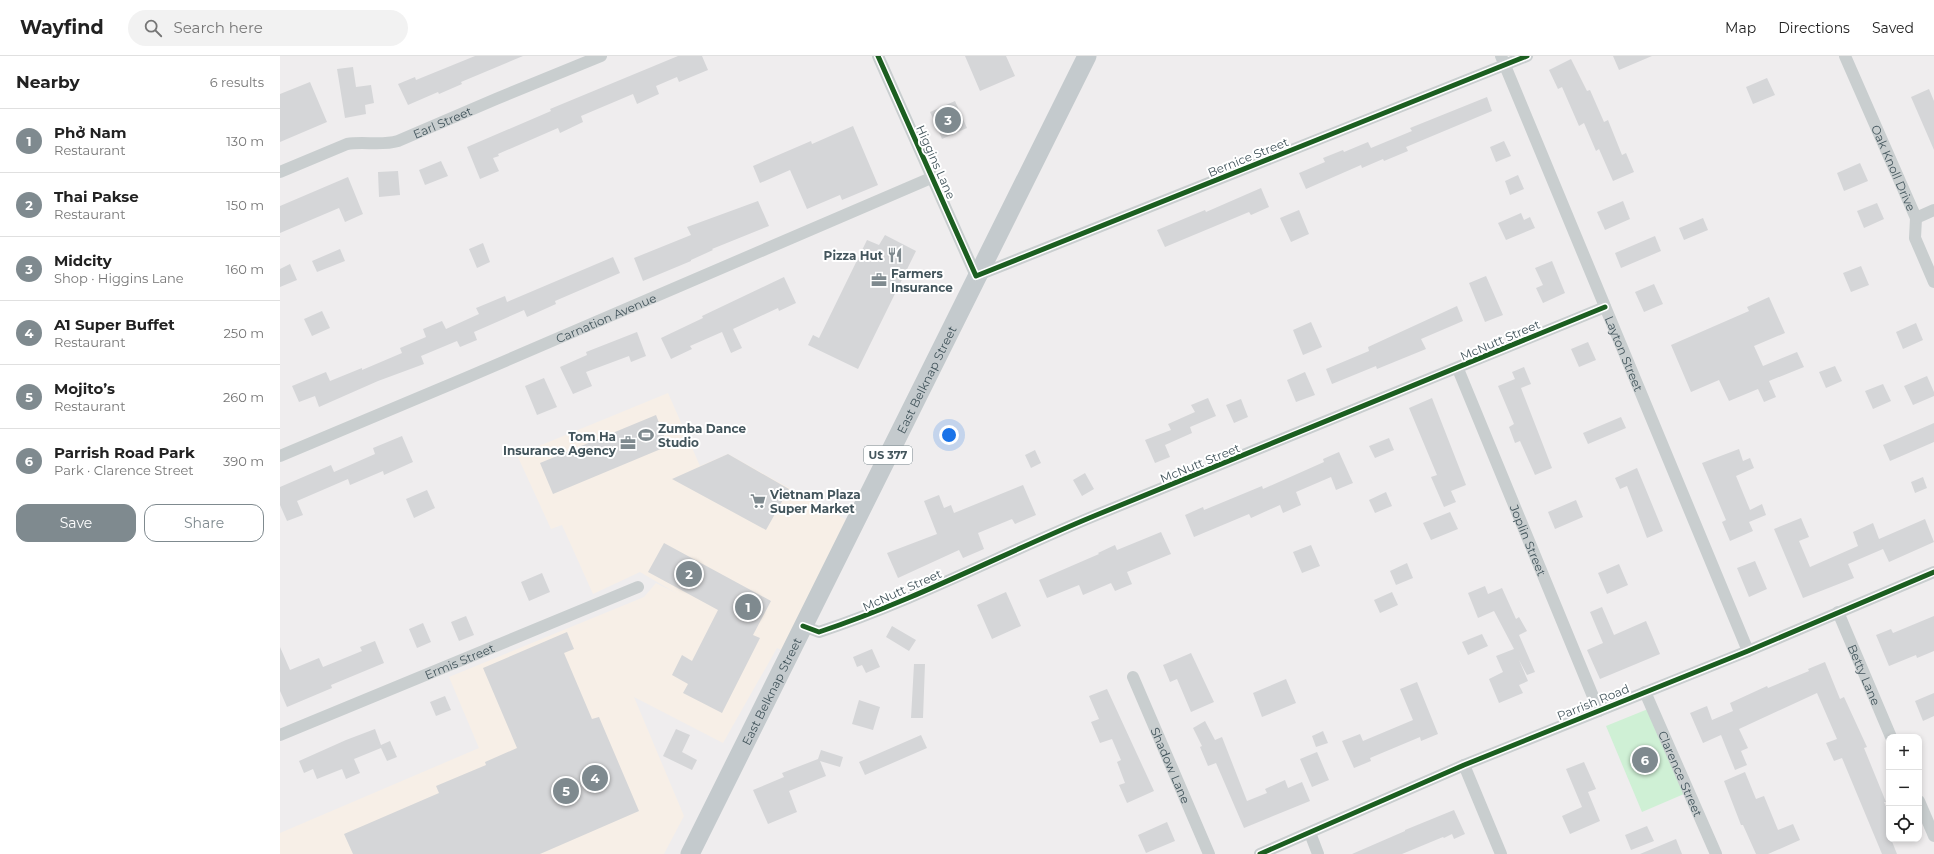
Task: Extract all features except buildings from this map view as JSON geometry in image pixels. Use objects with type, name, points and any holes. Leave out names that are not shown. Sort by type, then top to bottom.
[{"type":"main road","name":"East Belknap Street","points":[[690,854],[976,276],[1087,56]]},
{"type":"street","name":"Earl Street","points":[[280,172],[347,144],[359,142],[380,144],[398,141],[601,56]]},
{"type":"street","name":"Higgins Lane","points":[[878,56],[931,178],[976,276]]},
{"type":"street","name":"Bernice Street","points":[[976,276],[1503,61],[1527,56]]},
{"type":"street","name":"Oak Knoll Drive","points":[[1844,56],[1916,218],[1915,238],[1934,282]]},
{"type":"street","name":"Layton Street","points":[[1503,61],[1748,651]]},
{"type":"street","name":"Carnation Avenue","points":[[280,456],[476,374],[931,178]]},
{"type":"street","points":[[1916,218],[1934,210]]},
{"type":"street","name":"McNutt Street","points":[[804,626],[819,632],[862,618],[1092,517],[1458,369],[1605,307]]},
{"type":"street","name":"Joplin Street","points":[[1458,369],[1599,711]]},
{"type":"street","name":"Parrish Road","points":[[1260,854],[1464,765],[1748,651],[1934,572]]},
{"type":"street","name":"Ermis Street","points":[[280,736],[638,587]]},
{"type":"street","name":"Betty Lane","points":[[1838,612],[1891,734]]},
{"type":"street","name":"Shadow Lane","points":[[1133,677],[1209,854]]},
{"type":"street","name":"Clarence Street","points":[[1645,692],[1716,854]]},
{"type":"street","points":[[1464,765],[1501,854]]},
{"type":"street","points":[[1921,806],[1934,836]]},
{"type":"street","points":[[1310,833],[1318,854]]},
{"type":"shaded area","points":[[668,393],[700,466],[728,454],[854,524],[790,654],[777,648],[723,743],[634,697],[684,816],[664,854],[280,854],[280,833],[479,748],[449,677],[644,597],[656,583],[676,593],[640,572],[593,594],[562,525],[551,529],[517,455]]},
{"type":"green space","points":[[1648,709],[1684,794],[1642,812],[1606,726]]},
{"type":"cycle path","points":[[878,56],[976,276],[1527,56]]},
{"type":"cycle path","points":[[803,626],[819,632],[854,620],[923,592],[1094,516],[1605,307]]},
{"type":"cycle path","points":[[1260,854],[1464,765],[1748,651],[1934,572]]},
{"type":"place","name":"Midcity","points":[[948,120]]},
{"type":"place","name":"Pizza Hut","points":[[895,255]]},
{"type":"place","name":"Farmers Insurance","points":[[879,280]]},
{"type":"place","name":"Zumba Dance Studio","points":[[646,435]]},
{"type":"place","name":"Tom Ha Insurance Agency","points":[[628,443]]},
{"type":"place","name":"Vietnam Plaza Super Market","points":[[758,501]]},
{"type":"place","name":"Thai Pakse","points":[[689,574]]},
{"type":"place","name":"Phở Nam","points":[[748,607]]},
{"type":"place","name":"Parrish Road Park","points":[[1645,760]]},
{"type":"place","name":"A1 Super Buffet","points":[[595,778]]},
{"type":"place","name":"Mojito’s","points":[[566,791]]}]
